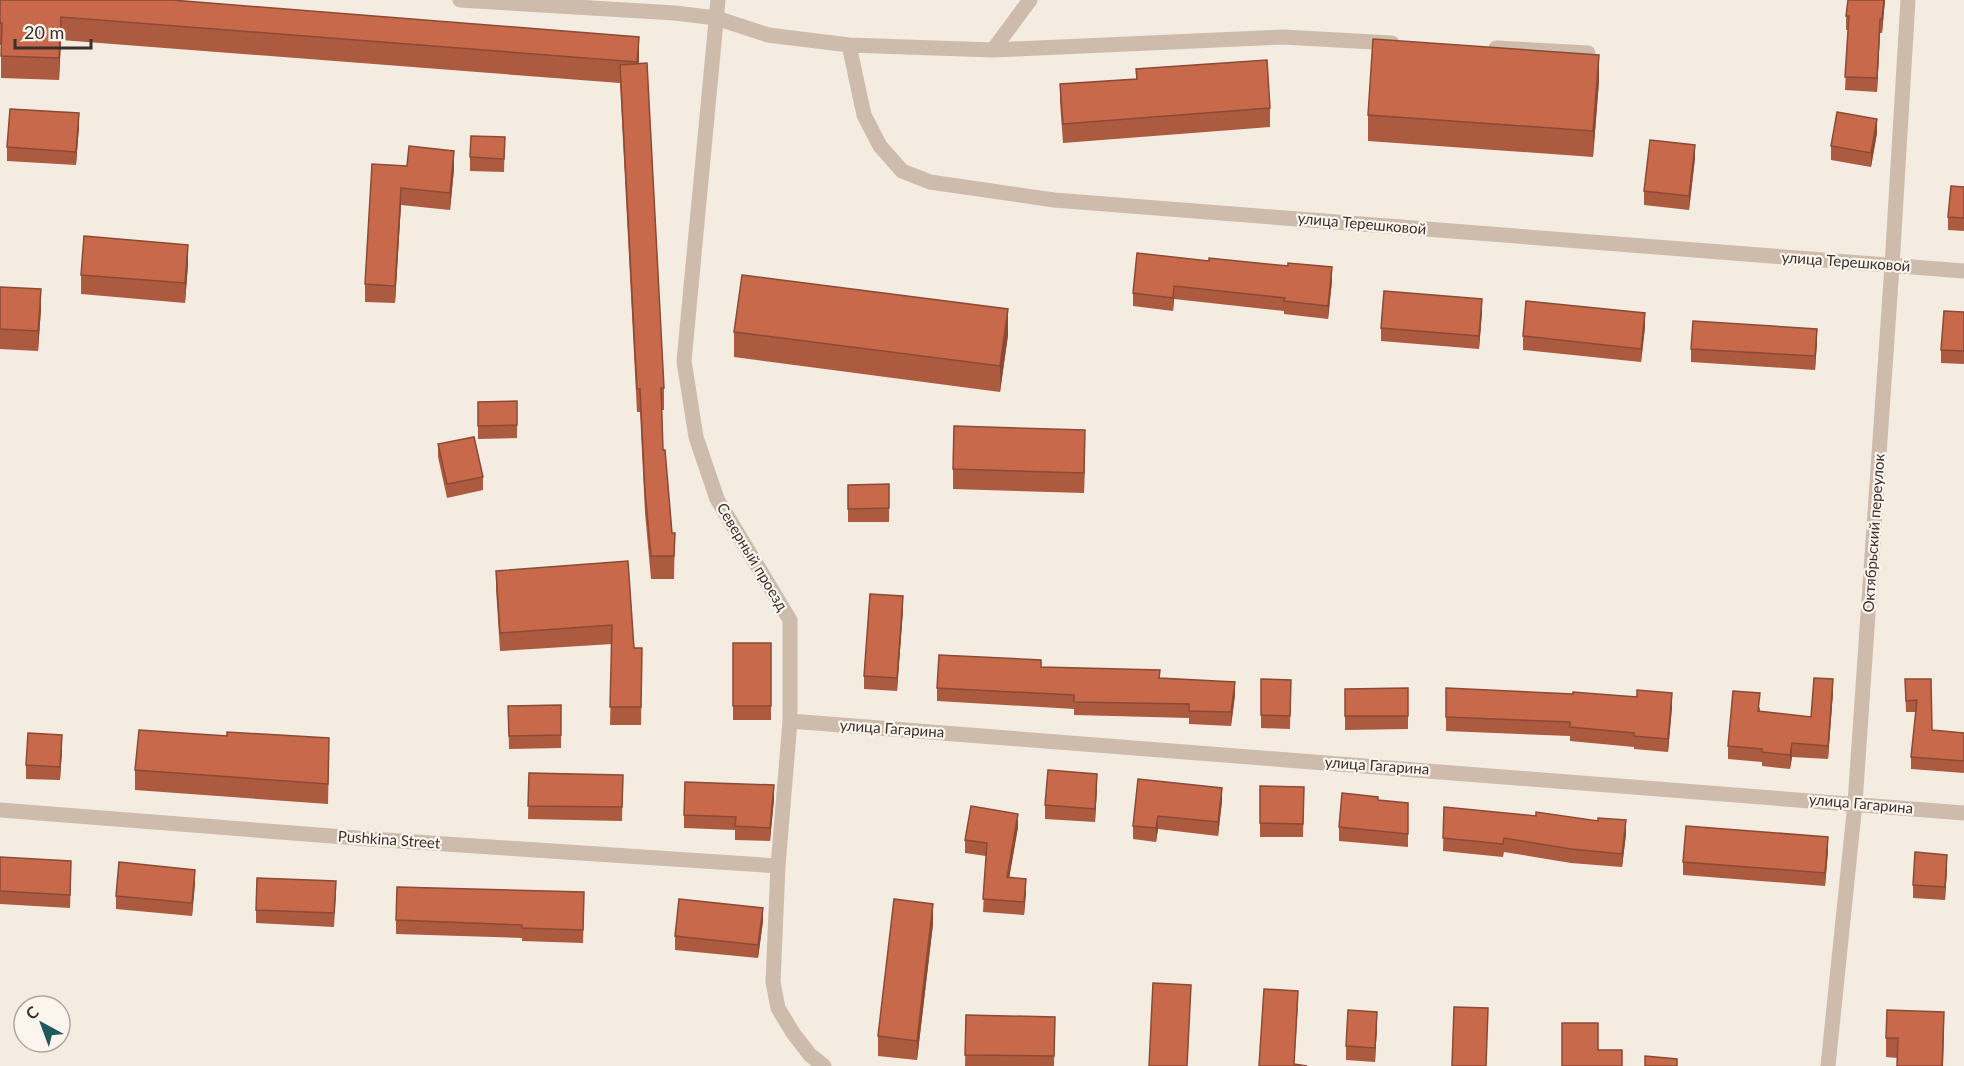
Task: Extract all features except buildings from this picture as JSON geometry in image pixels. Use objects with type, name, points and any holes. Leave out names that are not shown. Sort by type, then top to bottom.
[{"type":"street","points":[[460,0],[675,13],[716,18],[768,35],[849,45],[993,50],[1283,37],[1412,44]]},
{"type":"street","name":"Северный проезд","points":[[718,0],[684,361],[696,437],[717,499],[790,620],[790,721],[778,866],[773,982],[778,1008],[810,1055],[824,1066]]},
{"type":"street","points":[[993,50],[1030,0]]},
{"type":"street","name":"Октябрьский переулок","points":[[1828,1066],[1855,803],[1908,0]]},
{"type":"street","name":"улица Терешковой","points":[[849,45],[864,115],[880,146],[902,171],[930,182],[1066,201],[1964,271]]},
{"type":"street","points":[[1483,47],[1588,53]]},
{"type":"street","name":"улица Гагарина","points":[[790,721],[1964,813]]},
{"type":"street","name":"Pushkina Street","points":[[0,810],[370,839],[778,866]]}]
